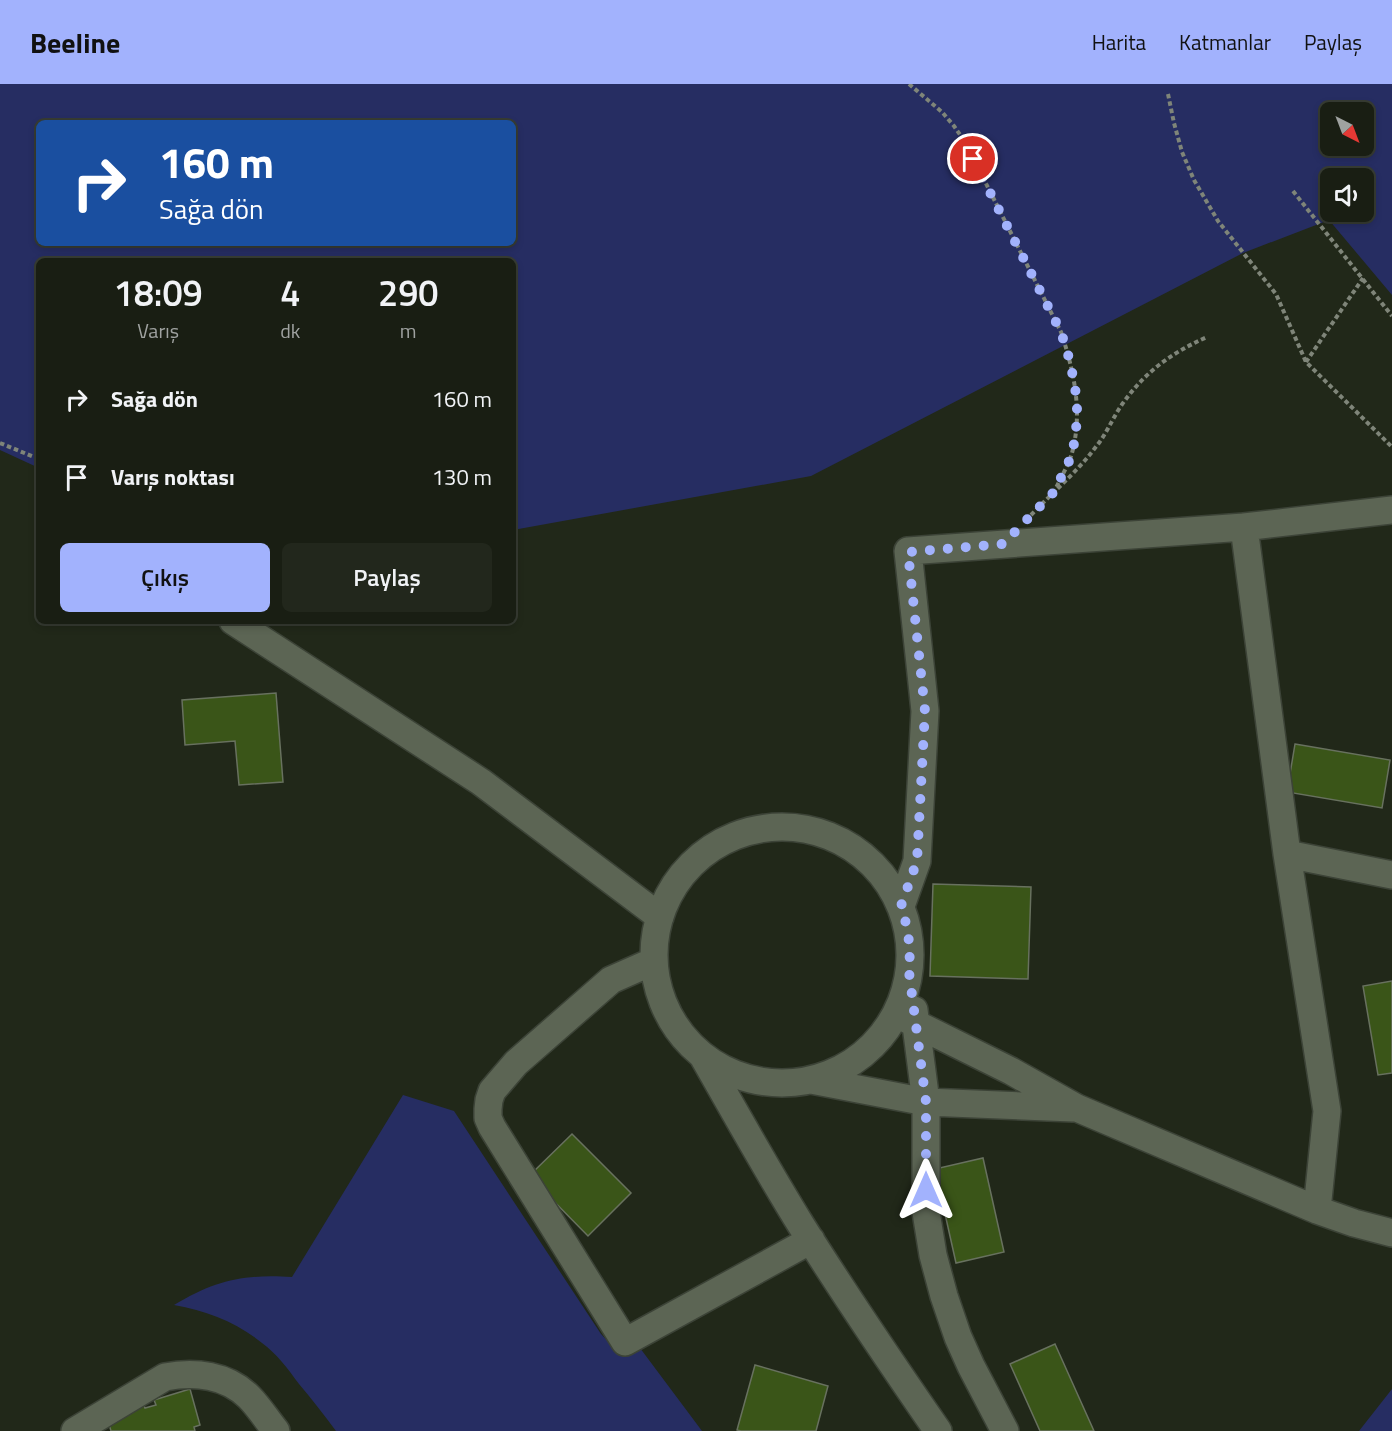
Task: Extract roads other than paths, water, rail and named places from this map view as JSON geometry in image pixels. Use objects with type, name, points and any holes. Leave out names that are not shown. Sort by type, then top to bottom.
[{"type":"street","points":[[901,906],[917,861],[925,711],[908,552],[1244,527],[1392,510]]},
{"type":"street","points":[[1244,527],[1287,854],[1327,1111],[1317,1210]]},
{"type":"street","points":[[238,624],[482,782],[660,917]]},
{"type":"street","points":[[906,1019],[884,1033],[869,1050],[851,1063],[810,1080],[788,1083],[765,1082],[743,1078],[723,1069],[704,1057],[687,1042],[663,1005],[654,961],[655,939],[668,897],[696,861],[713,848],[733,837],[754,830],[776,827],[799,828],[820,833],[851,847],[876,868],[890,886],[901,906],[910,949],[906,1019],[926,1102],[926,1212],[933,1255],[958,1337],[1005,1431]]},
{"type":"street","points":[[1287,854],[1392,875]]},
{"type":"street","points":[[654,961],[611,980],[516,1063],[492,1091],[488,1109],[488,1118],[492,1127],[625,1342],[811,1240]]},
{"type":"street","points":[[906,1019],[1011,1071],[1077,1108],[1317,1210],[1392,1233]]},
{"type":"street","points":[[704,1057],[752,1143],[811,1240],[868,1330],[938,1431]]},
{"type":"street","points":[[810,1080],[926,1102],[1077,1108]]},
{"type":"street","points":[[75,1431],[165,1377],[188,1374],[210,1376],[238,1388],[276,1431]]}]
